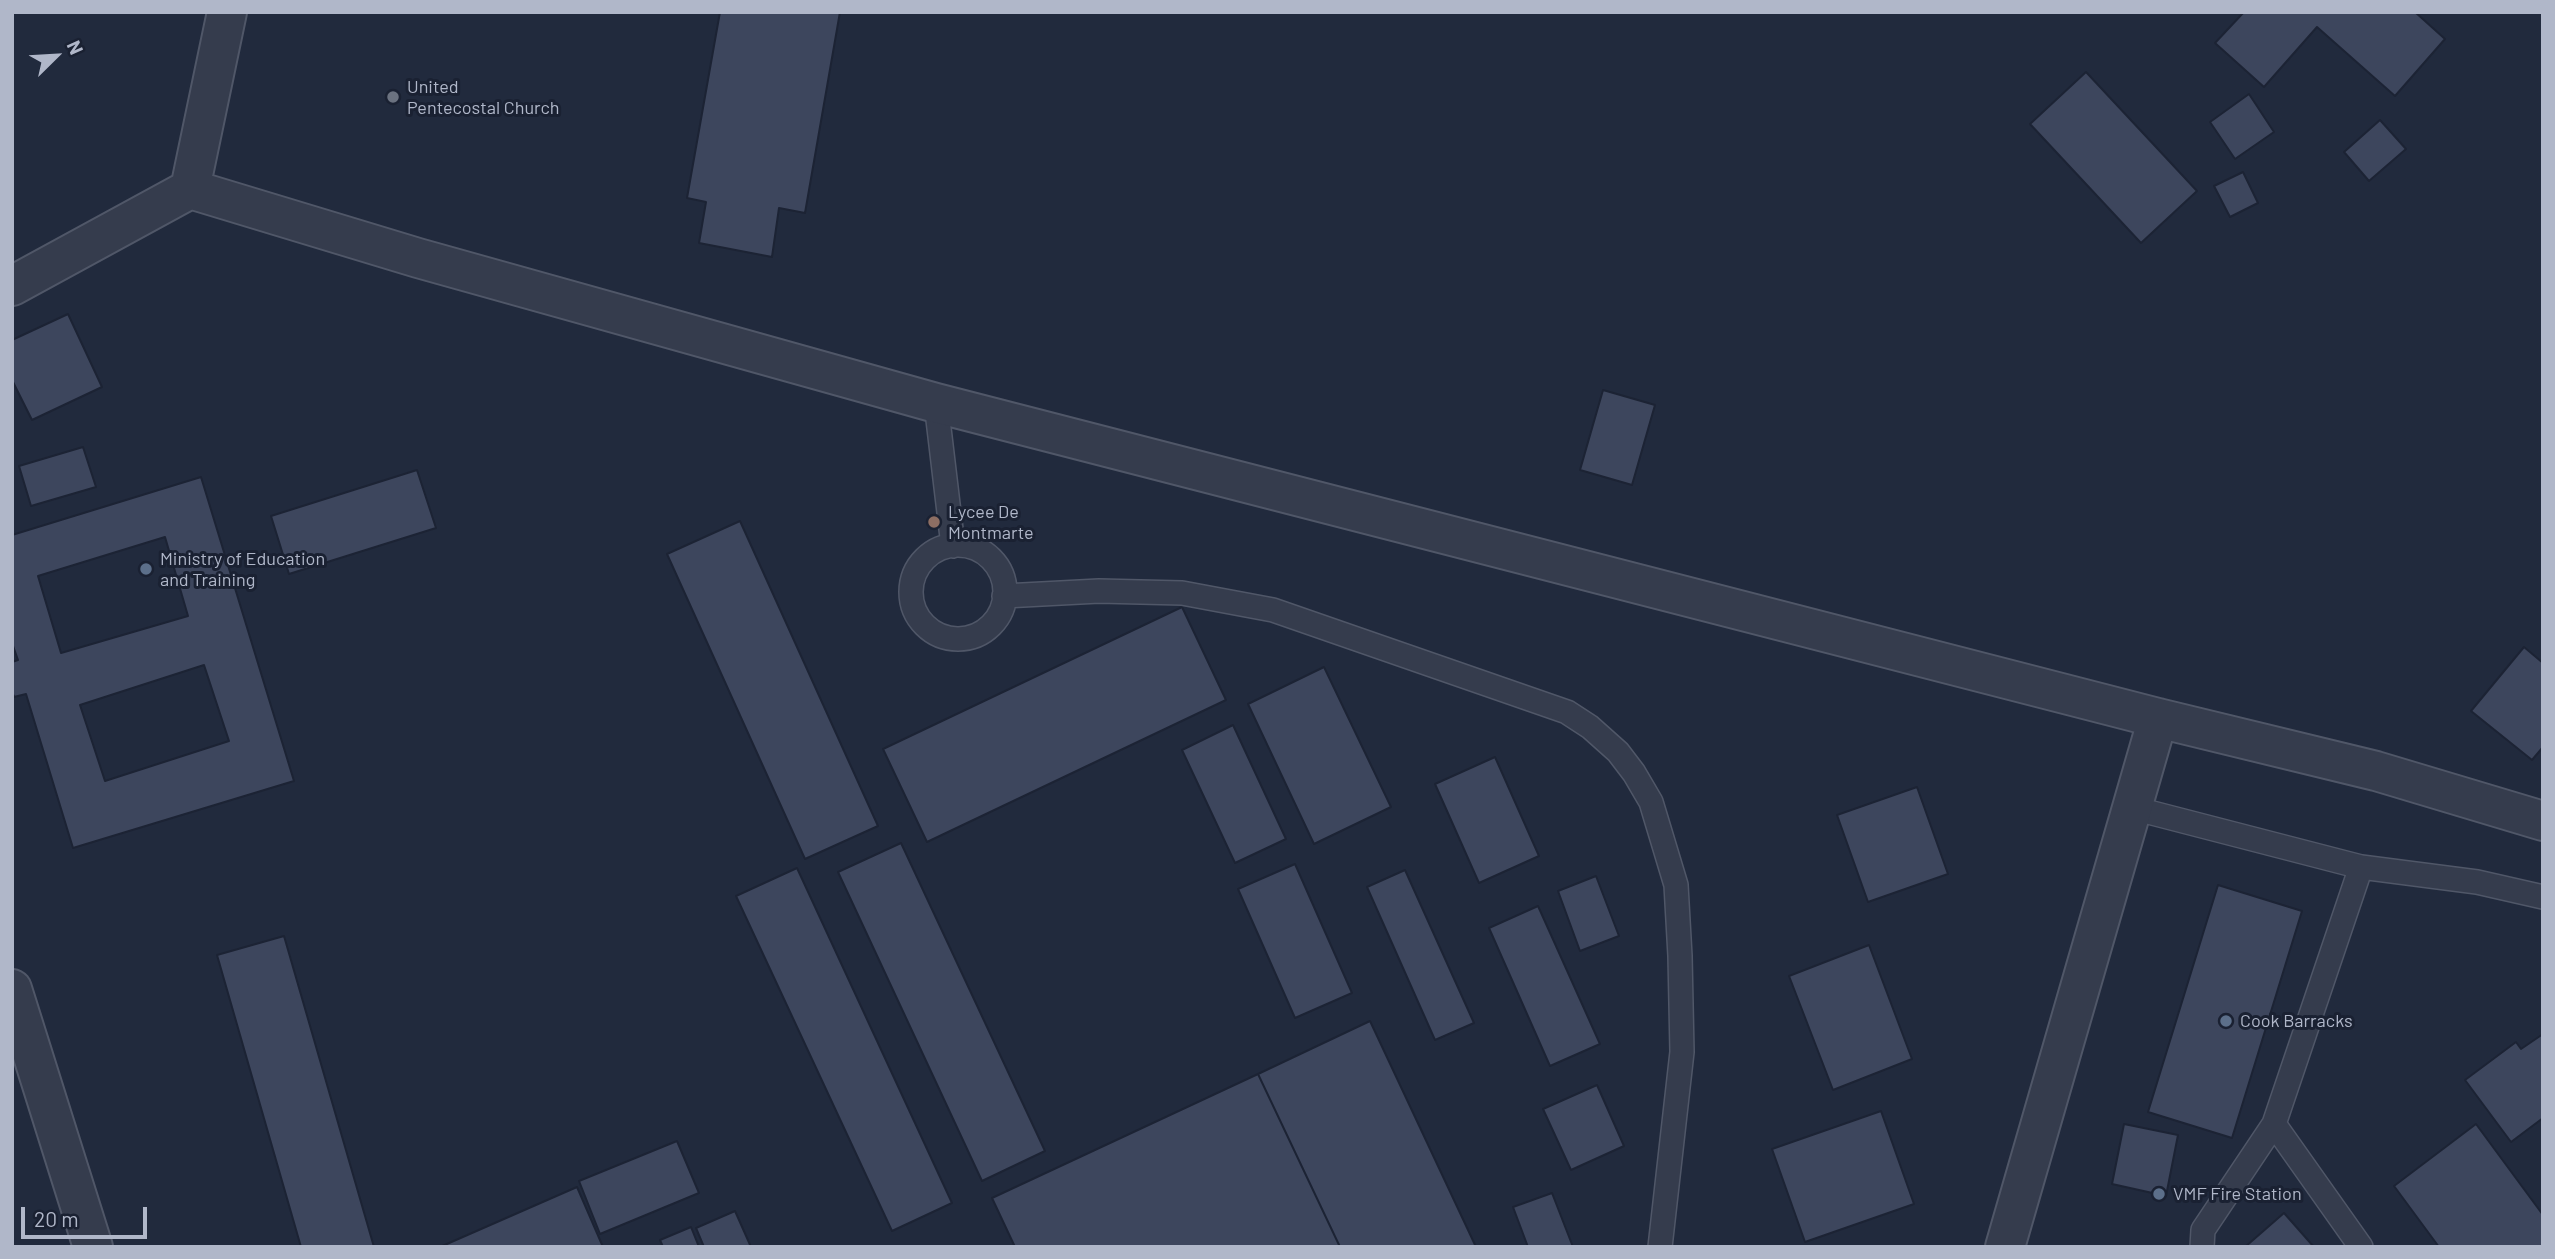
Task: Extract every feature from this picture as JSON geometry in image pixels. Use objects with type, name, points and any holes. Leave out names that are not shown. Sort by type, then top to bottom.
[{"type":"street","points":[[190,189],[227,12]]},
{"type":"street","points":[[12,286],[190,189],[418,258],[936,403],[2158,718],[2376,771],[2543,821]]},
{"type":"street","points":[[2005,1247],[2158,718]]},
{"type":"street","points":[[12,989],[93,1247]]},
{"type":"lane","points":[[936,403],[953,546]]},
{"type":"lane","points":[[953,546],[969,547],[984,553],[995,565],[1002,579],[1004,596],[1001,612],[991,626],[978,635],[962,640],[945,638],[930,630],[919,619],[912,604],[911,588],[916,572],[925,558],[938,550],[953,546]]},
{"type":"lane","points":[[1004,596],[1099,591],[1182,593],[1273,610],[1567,712],[1590,727],[1618,752],[1651,802],[1676,885],[1681,956],[1682,1052],[1660,1247]]},
{"type":"lane","points":[[2133,808],[2361,867],[2477,882],[2543,897]]},
{"type":"lane","points":[[2202,1247],[2203,1230],[2274,1124],[2361,867]]},
{"type":"lane","points":[[2274,1124],[2361,1247]]},
{"type":"building","points":[[720,12],[840,12],[805,213],[779,208],[772,257],[699,243],[706,202],[687,198]]},
{"type":"building","points":[[2244,12],[2415,12],[2445,39],[2395,96],[2317,27],[2264,87],[2215,43]]},
{"type":"building","points":[[2086,72],[2197,191],[2141,243],[2030,124]]},
{"type":"building","points":[[2249,94],[2274,132],[2235,159],[2210,122]]},
{"type":"building","points":[[2380,120],[2406,149],[2369,181],[2344,152]]},
{"type":"building","points":[[2243,172],[2258,203],[2230,217],[2214,186]]},
{"type":"building","points":[[68,314],[102,387],[32,420],[12,380],[12,340]]},
{"type":"building","points":[[1603,390],[1655,405],[1632,485],[1580,470]]},
{"type":"building","points":[[83,447],[96,487],[31,506],[19,466]]},
{"type":"building","points":[[417,470],[436,528],[289,574],[271,516]]},
{"type":"building","points":[[201,477],[294,781],[73,848],[26,694],[14,697],[12,691],[12,662],[18,660],[12,643],[12,535]],"holes":[[[165,537],[188,616],[61,653],[38,576]],[[204,665],[229,741],[105,781],[80,705]]]},
{"type":"building","points":[[740,521],[878,826],[805,859],[667,554]]},
{"type":"building","points":[[1182,607],[1226,700],[927,842],[883,749]]},
{"type":"building","points":[[2524,647],[2543,663],[2543,747],[2532,760],[2471,711]]},
{"type":"building","points":[[1324,667],[1391,807],[1314,844],[1248,704]]},
{"type":"building","points":[[1233,725],[1286,839],[1235,863],[1182,750]]},
{"type":"building","points":[[1495,757],[1539,856],[1479,883],[1435,784]]},
{"type":"building","points":[[1917,787],[1948,874],[1868,902],[1837,815]]},
{"type":"building","points":[[901,843],[1045,1151],[982,1181],[838,872]]},
{"type":"building","points":[[1295,864],[1352,993],[1295,1018],[1238,889]]},
{"type":"building","points":[[797,868],[952,1203],[892,1231],[736,896]]},
{"type":"building","points":[[1405,870],[1474,1023],[1435,1040],[1367,887]]},
{"type":"building","points":[[1596,876],[1619,936],[1580,951],[1558,891]]},
{"type":"building","points":[[2218,885],[2302,911],[2232,1138],[2148,1112]]},
{"type":"building","points":[[1538,906],[1600,1044],[1550,1066],[1489,928]]},
{"type":"building","points":[[284,936],[374,1247],[301,1247],[217,955]]},
{"type":"building","points":[[1869,945],[1912,1059],[1833,1090],[1789,976]]},
{"type":"building","points":[[1370,1021],[1476,1247],[1340,1247],[1258,1074]]},
{"type":"building","points":[[2543,1034],[2543,1118],[2511,1142],[2465,1080],[2516,1042],[2521,1049]]},
{"type":"building","points":[[1258,1074],[1340,1247],[1015,1247],[992,1198]]},
{"type":"building","points":[[1597,1085],[1624,1146],[1571,1170],[1543,1109]]},
{"type":"building","points":[[1881,1111],[1914,1204],[1805,1242],[1772,1149]]},
{"type":"building","points":[[2124,1124],[2178,1135],[2166,1196],[2112,1184]]},
{"type":"building","points":[[2476,1124],[2543,1215],[2543,1247],[2439,1247],[2394,1186]]},
{"type":"building","points":[[677,1141],[699,1193],[600,1234],[579,1181]]},
{"type":"building","points":[[577,1187],[603,1247],[440,1247]]},
{"type":"building","points":[[1552,1193],[1573,1247],[1528,1247],[1513,1207]]},
{"type":"building","points":[[735,1211],[751,1247],[704,1247],[696,1228]]},
{"type":"building","points":[[2284,1213],[2314,1247],[2245,1247]]},
{"type":"building","points":[[691,1227],[699,1247],[663,1247],[660,1240]]},
{"type":"place","name":"United Pentecostal Church","points":[[393,97]]},
{"type":"place","name":"Lycee De Montmarte","points":[[934,522]]},
{"type":"place","name":"Ministry of Education and Training","points":[[146,569]]},
{"type":"place","name":"Cook Barracks","points":[[2226,1021]]},
{"type":"place","name":"VMF Fire Station","points":[[2159,1194]]}]
